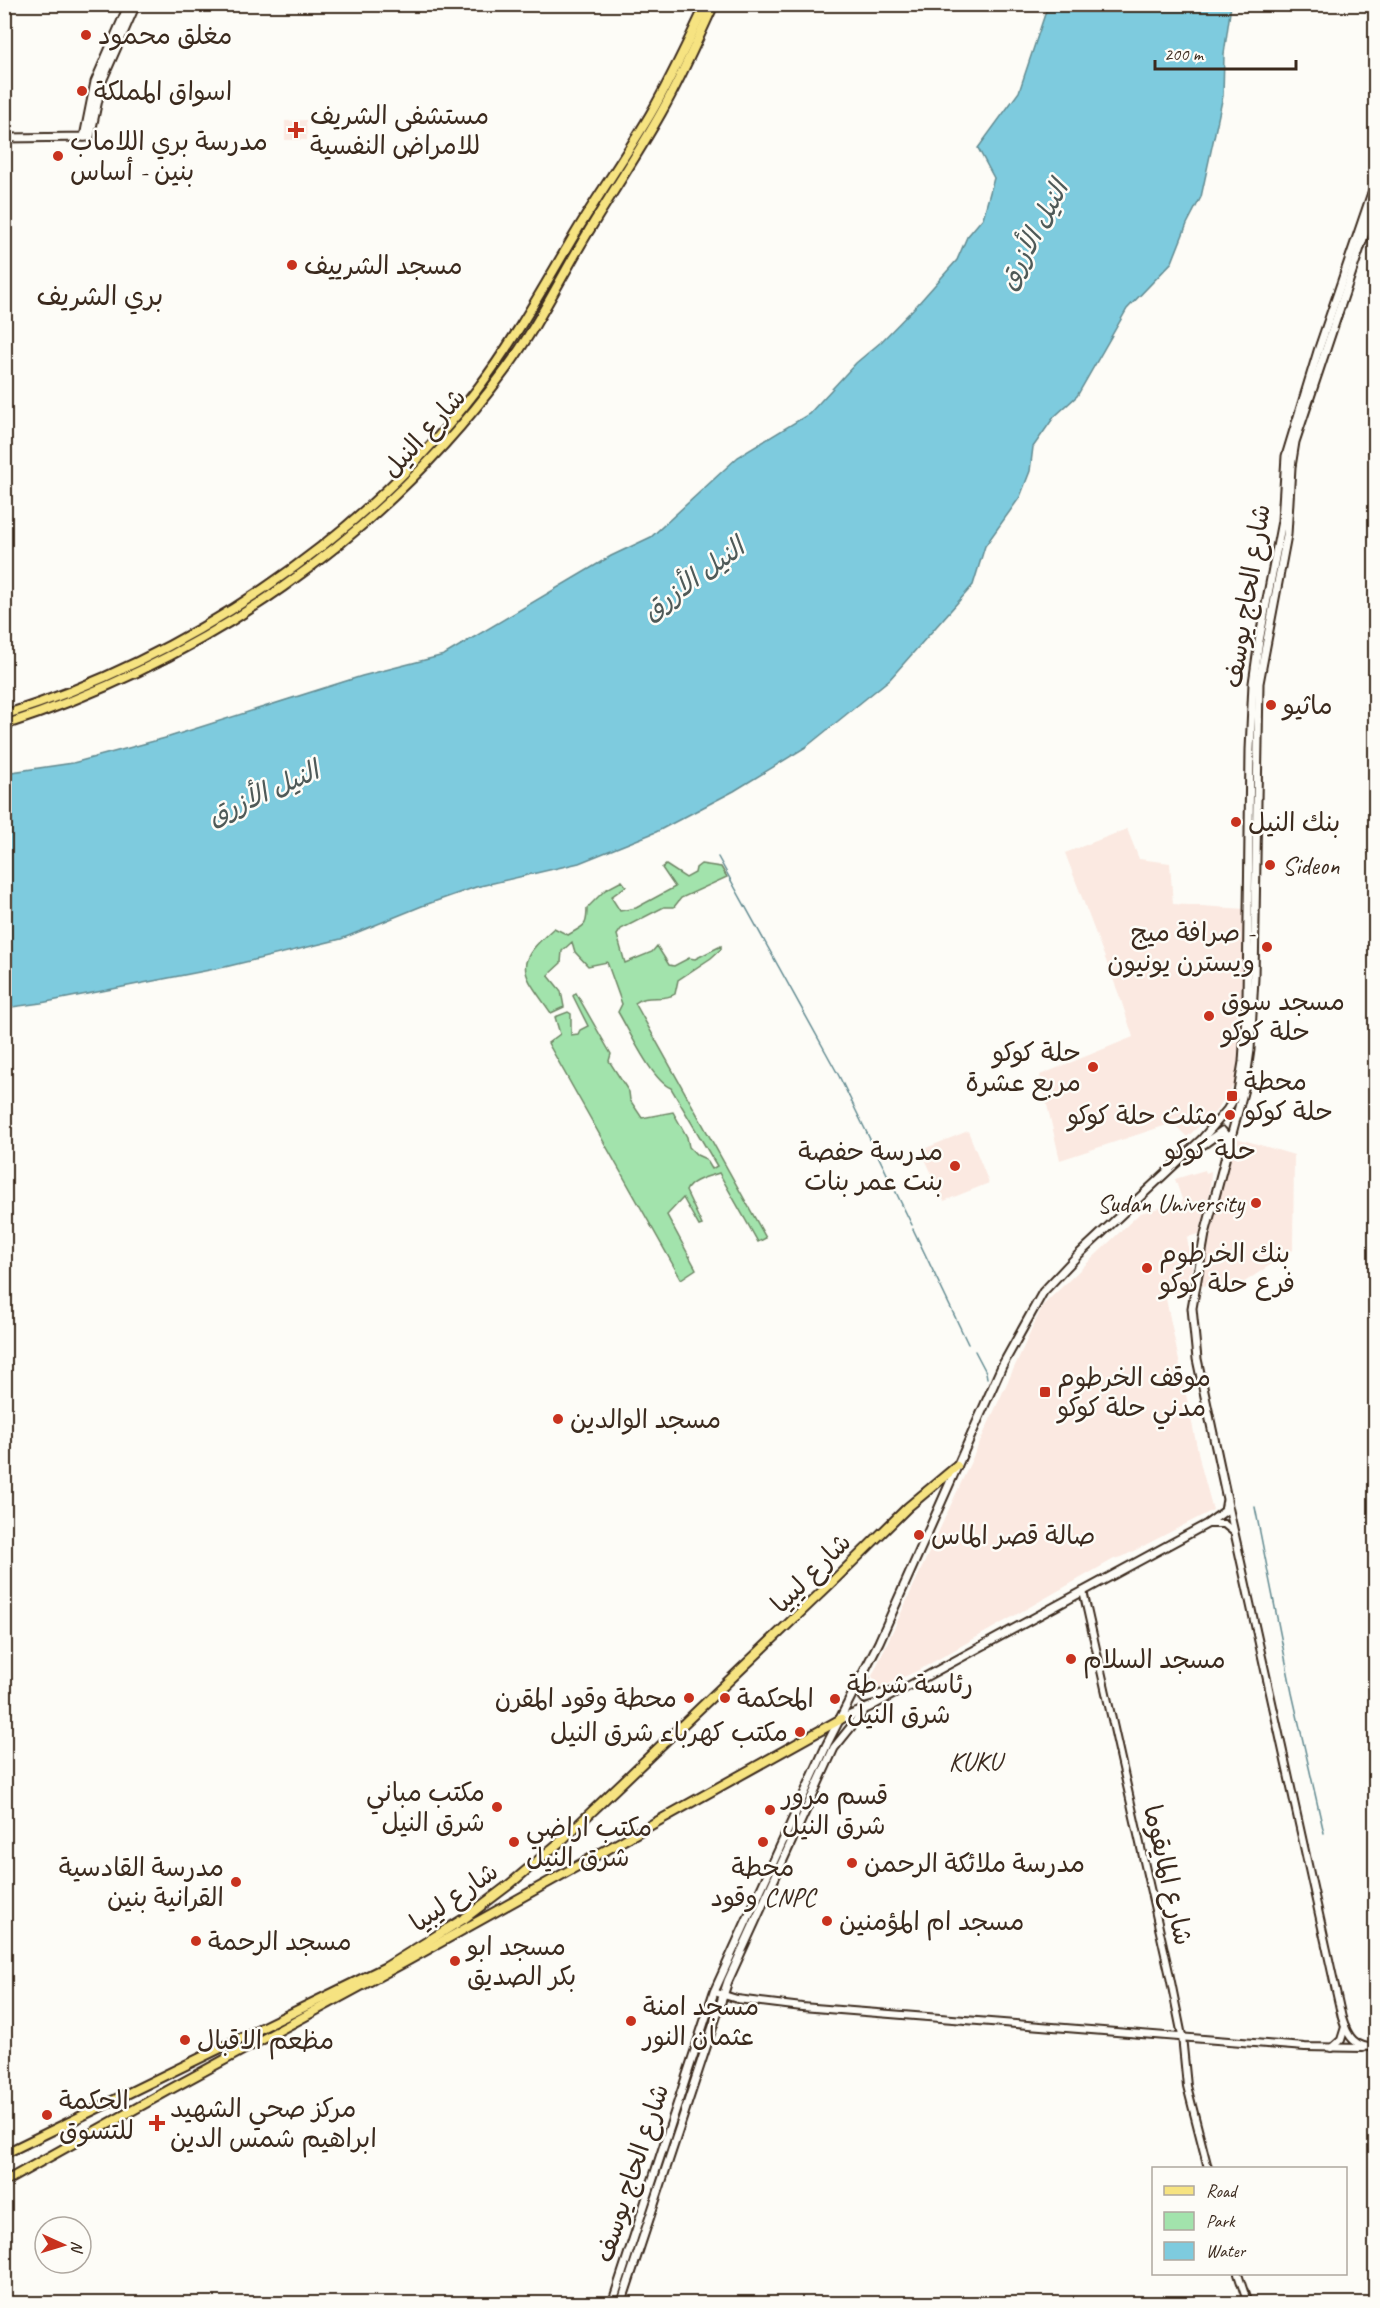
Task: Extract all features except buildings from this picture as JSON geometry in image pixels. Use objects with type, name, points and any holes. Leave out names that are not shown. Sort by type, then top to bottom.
[{"type":"main road","points":[[87,137],[95,82],[129,4]]},
{"type":"main road","points":[[87,137],[102,81],[136,4]]},
{"type":"main road","name":"شارع النيل","points":[[704,17],[706,4]]},
{"type":"main road","name":"شارع النيل","points":[[4,725],[63,705],[148,668],[232,622],[314,566],[375,515],[405,486],[457,430],[507,368],[661,112],[704,17],[714,4]]},
{"type":"main road","name":"شارع النيل","points":[[4,715],[60,696],[129,665],[226,614],[295,566],[368,507],[400,477],[438,437],[475,392],[521,326],[578,228],[680,69]]},
{"type":"main road","points":[[4,138],[87,137]]},
{"type":"main road","name":"شارع الحاج يوسف","points":[[1249,1031],[1250,750],[1253,683],[1282,521],[1286,456],[1318,351],[1376,182]]},
{"type":"main road","name":"شارع الحاج يوسف","points":[[1249,1031],[1259,683],[1287,535],[1293,453],[1298,430],[1376,200]]},
{"type":"main road","points":[[306,557],[314,566]]},
{"type":"main road","points":[[295,566],[300,568],[301,575]]},
{"type":"main road","points":[[145,657],[144,664],[148,668]]},
{"type":"main road","points":[[129,665],[133,670],[132,675]]},
{"type":"main road","points":[[906,1687],[869,1699],[862,1697],[861,1691],[871,1659],[1002,1366],[1043,1292],[1084,1250],[1194,1147],[1235,1100],[1249,1031]]},
{"type":"main road","points":[[841,1719],[864,1710],[1223,1514],[1227,1499],[1197,1359],[1192,1308],[1205,1234],[1247,1074],[1249,1031]]},
{"type":"main road","points":[[1194,1147],[1204,1144],[1221,1131],[1226,1136],[1226,1152]]},
{"type":"main road","name":"شارع ليبيا","points":[[4,2154],[386,1967],[465,1918],[561,1841],[901,1514],[957,1466]]},
{"type":"main road","name":"شارع الحاج يوسف","points":[[612,2304],[714,1992],[827,1744],[871,1659]]},
{"type":"main road","name":"شارع الحاج يوسف","points":[[621,2304],[722,1995],[834,1748],[864,1710]]},
{"type":"main road","name":"شارع ليبيا","points":[[4,2182],[841,1719]]},
{"type":"street","points":[[1227,1499],[1345,2026],[1351,2038],[1363,2048]]},
{"type":"street","points":[[1207,1524],[1224,1524],[1234,1533]]},
{"type":"street","name":"شارع المايقوما","points":[[1083,1591],[1134,1813],[1182,2036],[1187,2086],[1207,2167]]},
{"type":"street","points":[[714,1992],[802,2007],[1332,2048],[1376,2048]]},
{"type":"street","points":[[1332,2048],[1343,2037],[1345,2026]]},
{"type":"street","points":[[1238,2275],[1248,2304]]},
{"type":"street","points":[[4,2299],[20,2304]]},
{"type":"shaded area","name":"مستشفى الشريف للامراض النفسية","points":[[306,120],[307,140],[285,140],[285,121]]},
{"type":"shaded area","points":[[1127,829],[1139,859],[1170,863],[1173,904],[1245,909],[1243,1024],[1239,1078],[1215,1112],[1187,1137],[1173,1123],[1060,1160],[1040,1075],[1133,1037],[1065,853]]},
{"type":"shaded area","name":"مدرسة حفصة بنت عمر بنات","points":[[968,1131],[989,1183],[944,1201],[921,1150]]},
{"type":"shaded area","name":"Sudan University","points":[[1233,1137],[1294,1155],[1293,1250],[1243,1283],[1199,1286]]},
{"type":"shaded area","points":[[1205,1170],[1206,1173],[1211,1171],[1210,1192],[1199,1234],[1187,1237],[1192,1268],[1182,1292],[1165,1294],[1201,1466],[1213,1510],[1114,1559],[919,1670],[880,1688],[872,1676],[1043,1305],[1140,1213],[1183,1202],[1175,1179]]},
{"type":"green space","points":[[701,864],[721,867],[727,877],[681,898],[674,907],[664,907],[621,929],[617,935],[625,963],[652,952],[657,946],[669,965],[674,966],[721,946],[721,949],[711,958],[678,980],[675,994],[640,1000],[635,1003],[766,1238],[758,1242],[719,1173],[696,1182],[686,1191],[702,1225],[699,1226],[683,1198],[667,1215],[696,1269],[681,1279],[548,1043],[560,1034],[555,1017],[568,1012],[571,1014],[571,1035],[578,1034],[580,1030],[588,1026],[573,996],[576,993],[611,1054],[609,1061],[642,1118],[673,1112],[687,1137],[689,1147],[697,1155],[706,1159],[712,1169],[717,1166],[671,1088],[656,1076],[649,1066],[618,1012],[622,1004],[607,962],[588,966],[575,952],[572,942],[562,951],[561,963],[548,975],[561,991],[564,1007],[551,1013],[533,987],[526,969],[531,951],[554,928],[568,935],[584,925],[587,908],[605,890],[622,881],[626,886],[611,897],[620,911],[636,908],[675,887],[662,868],[666,865],[686,878],[695,873],[696,868]]},
{"type":"water","name":"النيل الأزرق","points":[[1048,5],[1231,5],[1224,54],[1223,96],[1201,197],[1172,262],[1127,309],[1077,396],[1054,417],[1033,447],[1030,471],[1020,497],[985,546],[973,585],[890,679],[806,747],[734,791],[656,832],[579,863],[476,887],[341,939],[225,967],[5,1008],[5,773],[73,763],[169,737],[362,676],[444,655],[611,556],[651,537],[738,457],[809,414],[856,363],[881,342],[918,304],[957,260],[967,237],[983,218],[994,178],[978,148],[1019,92]]},
{"type":"waterway","points":[[718,857],[839,1076],[912,1225]]},
{"type":"waterway","points":[[913,1229],[968,1344]]},
{"type":"waterway","points":[[975,1351],[987,1378]]},
{"type":"waterway","points":[[1255,1507],[1292,1693],[1324,1833]]},
{"type":"place","name":"مغلق محمود","points":[[86,35]]},
{"type":"place","name":"اسواق المملكة","points":[[82,91]]},
{"type":"place","name":"مستشفى الشريف للامراض النفسية","points":[[296,130]]},
{"type":"place","name":"مدرسة بري اللاماب بنين - أساس","points":[[58,156]]},
{"type":"place","name":"مسجد الشرييف","points":[[292,265]]},
{"type":"place","name":"ماثيو","points":[[1271,705]]},
{"type":"place","name":"بنك النيل","points":[[1236,822]]},
{"type":"place","name":"Sideon","points":[[1270,865]]},
{"type":"place","name":"صرافة ميج - ويسترن يونيون","points":[[1267,947]]},
{"type":"place","name":"مسجد سوق حلة كوكو","points":[[1209,1016]]},
{"type":"place","name":"حلة كوكو مربع عشرة","points":[[1093,1067]]},
{"type":"place","name":"محطة حلة كوكو","points":[[1232,1096]]},
{"type":"place","name":"مثلث حلة كوكو","points":[[1230,1115]]},
{"type":"place","name":"مدرسة حفصة بنت عمر بنات","points":[[955,1166]]},
{"type":"place","name":"Sudan University","points":[[1256,1203]]},
{"type":"place","name":"بنك الخرطوم فرع حلة كوكو","points":[[1147,1268]]},
{"type":"place","name":"موقف الخرطوم مدني حلة كوكو","points":[[1045,1392]]},
{"type":"place","name":"مسجد الوالدين","points":[[558,1419]]},
{"type":"place","name":"صالة قصر الماس","points":[[919,1535]]},
{"type":"place","name":"مسجد السلام","points":[[1071,1659]]},
{"type":"place","name":"محطة وقود المقرن","points":[[689,1698]]},
{"type":"place","name":"المحكمة","points":[[725,1698]]},
{"type":"place","name":"رئاسة شرطة شرق النيل","points":[[835,1699]]},
{"type":"place","name":"مكتب كهرباء شرق النيل","points":[[800,1732]]},
{"type":"place","name":"مكتب مباني شرق النيل","points":[[497,1807]]},
{"type":"place","name":"قسم مرور شرق النيل","points":[[770,1810]]},
{"type":"place","name":"مكتب اراضي شرق النيل","points":[[514,1842]]},
{"type":"place","name":"محطة وقود CNPC","points":[[763,1842]]},
{"type":"place","name":"مدرسة ملائكة الرحمن","points":[[852,1863]]},
{"type":"place","name":"مدرسة القادسية القرانية بنين","points":[[236,1882]]},
{"type":"place","name":"مسجد ام المؤمنين","points":[[827,1921]]},
{"type":"place","name":"مسجد الرحمة","points":[[196,1941]]},
{"type":"place","name":"مسجد ابو بكر الصديق","points":[[455,1961]]},
{"type":"place","name":"مسجد امنة عثمان النور","points":[[631,2021]]},
{"type":"place","name":"مظعم الاقبال","points":[[185,2040]]},
{"type":"place","name":"الحكمة للتسوق","points":[[47,2115]]},
{"type":"place","name":"مركز صحي الشهيد ابراهيم شمس الدين","points":[[157,2123]]},
{"type":"district","name":"بري الشريف","points":[[100,296]]},
{"type":"district","name":"حلة كوكو","points":[[1210,1150]]},
{"type":"district","name":"KUKU","points":[[975,1761]]}]
